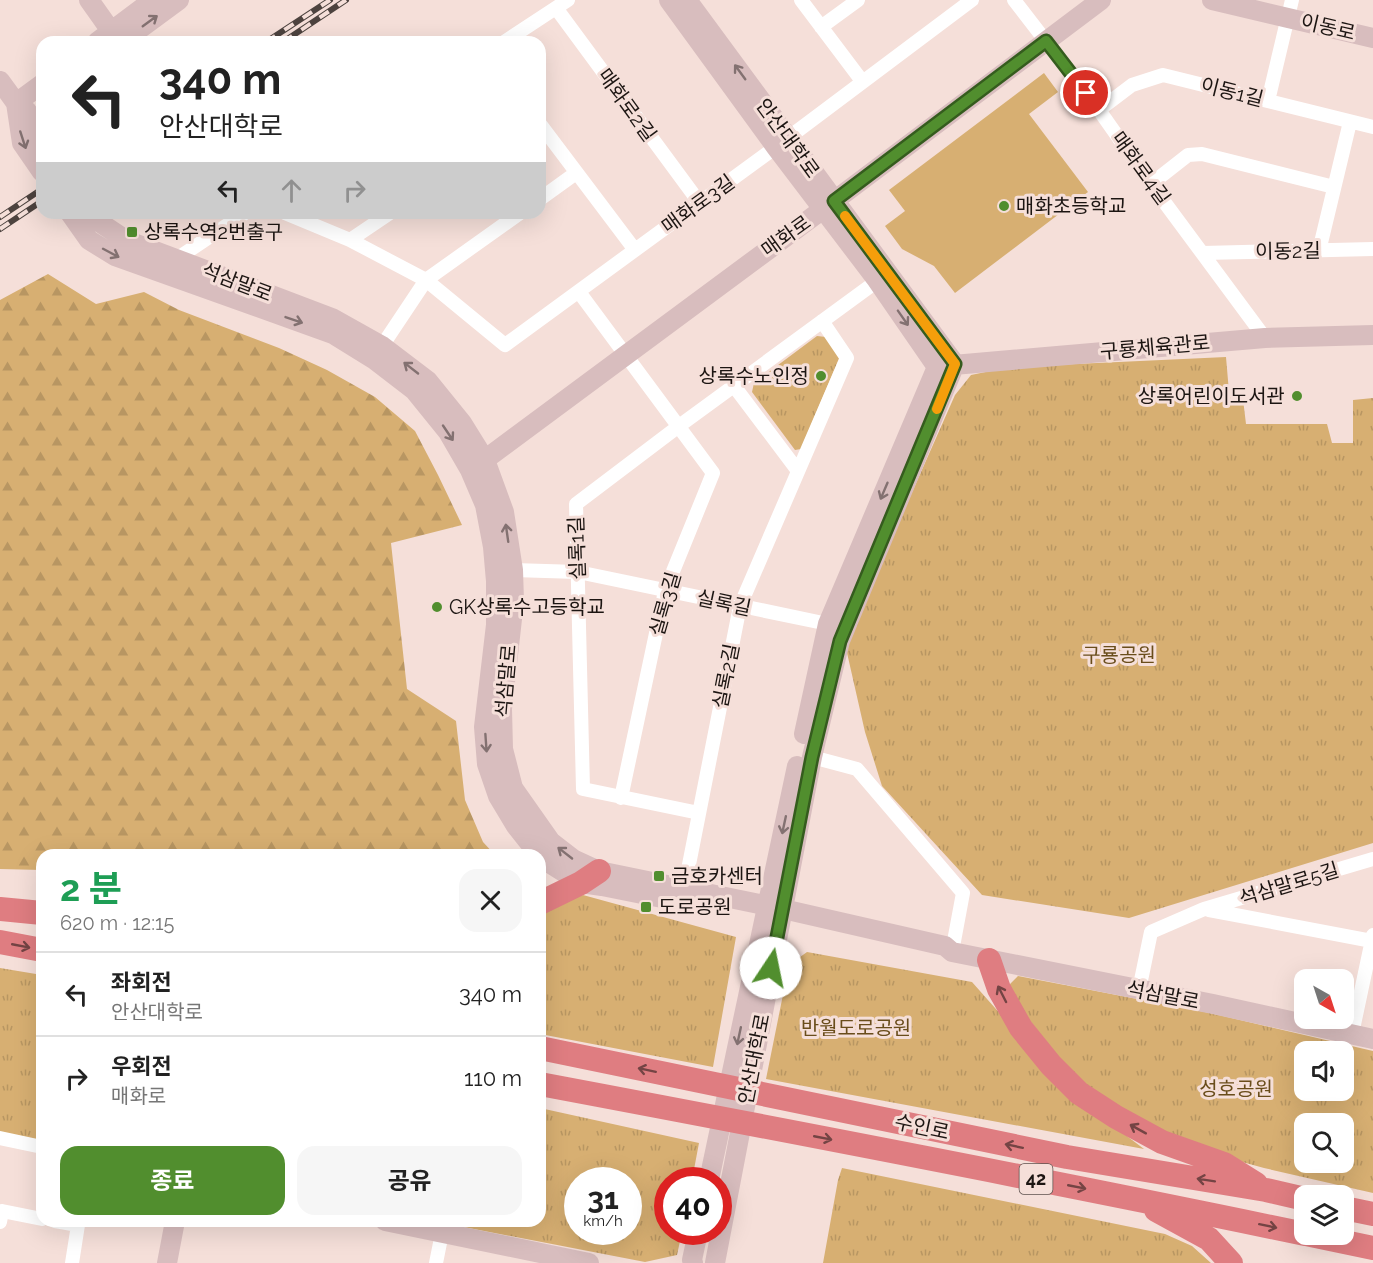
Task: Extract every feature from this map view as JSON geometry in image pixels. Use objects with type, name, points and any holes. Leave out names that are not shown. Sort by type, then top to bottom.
[{"type":"highway","points":[[546,900],[590,877]]},
{"type":"highway","points":[[0,909],[36,912]]},
{"type":"highway","points":[[0,942],[36,949]]},
{"type":"highway","points":[[989,960],[999,989],[1021,1028],[1051,1065],[1079,1093],[1116,1117],[1162,1142],[1224,1164],[1266,1190]]},
{"type":"highway","name":"수인로","points":[[546,1049],[1067,1157],[1294,1196]]},
{"type":"highway","name":"수인로","points":[[546,1085],[1294,1232]]},
{"type":"highway","points":[[1139,1200],[1209,1239],[1231,1263]]},
{"type":"highway","points":[[1354,1210],[1373,1214]]},
{"type":"highway","name":"수인로","points":[[1354,1244],[1373,1248]]},
{"type":"street","points":[[89,0],[109,36]]},
{"type":"street","points":[[112,36],[153,0]]},
{"type":"street","points":[[114,36],[179,0]]},
{"type":"street","points":[[513,36],[568,0]]},
{"type":"street","name":"안산대학로","points":[[669,0],[782,142],[946,366]]},
{"type":"street","name":"안산대학로","points":[[687,0],[782,142]]},
{"type":"street","points":[[801,0],[862,81]]},
{"type":"street","points":[[821,27],[858,0]]},
{"type":"street","name":"매화로3길","points":[[299,219],[350,240],[426,280],[505,345],[972,0]]},
{"type":"street","name":"매화로4길","points":[[1014,0],[1099,110],[1265,338]]},
{"type":"street","name":"매화로","points":[[478,465],[1101,0]]},
{"type":"street","name":"이동로","points":[[1212,0],[1290,9],[1373,38]]},
{"type":"street","name":"매화로2길","points":[[556,8],[699,202]]},
{"type":"street","points":[[1268,101],[1290,9]]},
{"type":"street","name":"이동1길","points":[[1099,110],[1132,85],[1162,75],[1373,127]]},
{"type":"street","points":[[0,81],[28,105],[36,125]]},
{"type":"street","points":[[28,105],[22,143],[36,163]]},
{"type":"street","points":[[1319,251],[1350,122]]},
{"type":"street","points":[[546,132],[635,250]]},
{"type":"street","points":[[1151,184],[1188,155],[1202,154],[1334,188]]},
{"type":"street","points":[[546,195],[576,173]]},
{"type":"street","name":"석삼말로","points":[[74,219],[88,240],[115,256],[333,334],[375,360],[414,390],[478,465],[493,546],[496,581],[496,625],[484,727],[487,764],[498,796],[516,826],[535,849]]},
{"type":"street","name":"석삼말로","points":[[97,219],[126,240],[332,318],[382,346],[428,381],[462,423],[478,465],[504,512],[513,570],[514,602],[502,709],[502,749],[513,788],[550,842],[573,859],[602,886],[773,914],[945,946],[952,952],[1213,1004],[1373,1039]]},
{"type":"street","points":[[158,272],[236,219]]},
{"type":"street","points":[[350,240],[381,219]]},
{"type":"street","points":[[382,346],[426,280],[512,219]]},
{"type":"street","name":"이동2길","points":[[1203,253],[1373,249]]},
{"type":"street","name":"실록1길","points":[[699,813],[583,789],[576,504],[882,276]]},
{"type":"street","points":[[579,292],[679,426]]},
{"type":"street","name":"실록2길","points":[[684,890],[740,606],[847,358],[822,321]]},
{"type":"street","name":"구룡체육관로","points":[[946,366],[1265,338],[1373,335]]},
{"type":"street","name":"안산대학로","points":[[715,1263],[773,914],[828,624],[946,366]]},
{"type":"street","name":"안산대학로","points":[[712,1167],[840,641],[946,366]]},
{"type":"street","points":[[734,386],[798,471]]},
{"type":"street","name":"실록3길","points":[[621,798],[665,591],[713,473],[679,426]]},
{"type":"street","name":"실록길","points":[[513,570],[578,572],[828,624]]},
{"type":"street","points":[[812,757],[857,769],[963,893],[952,952]]},
{"type":"street","name":"석삼말로5길","points":[[1138,990],[1151,932],[1204,909],[1373,859]]},
{"type":"street","name":"석삼말로","points":[[546,860],[590,877],[618,874],[773,914]]},
{"type":"street","name":"석삼말로5길","points":[[1204,909],[1372,938],[1352,1034]]},
{"type":"street","points":[[0,1138],[36,1146]]},
{"type":"street","points":[[0,1222],[2,1211],[36,1216]]},
{"type":"street","points":[[72,1263],[78,1227]]},
{"type":"street","points":[[166,1263],[174,1227]]},
{"type":"street","points":[[414,1227],[589,1263]]},
{"type":"street","points":[[436,1263],[442,1233]]},
{"type":"street","points":[[693,1263],[695,1245]]},
{"type":"green space","points":[[1044,73],[1058,92],[1029,114],[1088,192],[955,293],[934,266],[902,249],[885,226],[905,211],[889,190]]},
{"type":"green space","points":[[48,274],[96,304],[144,292],[179,310],[279,348],[327,370],[375,397],[415,431],[462,525],[391,543],[407,689],[456,721],[465,800],[483,842],[489,849],[36,849],[36,870],[0,869],[0,300]]},
{"type":"green space","points":[[817,336],[826,337],[840,356],[801,449],[795,450],[752,392],[754,383]]},
{"type":"green space","name":"구룡공원","points":[[1226,357],[1229,392],[1242,391],[1246,424],[1327,424],[1332,443],[1353,443],[1353,400],[1373,398],[1373,843],[1129,918],[982,895],[882,786],[865,732],[845,644],[955,395],[971,375],[1010,367]]},
{"type":"green space","points":[[583,895],[736,937],[713,1067],[546,1035],[546,908]]},
{"type":"green space","name":"반월도로공원","points":[[807,952],[972,982],[1057,1083],[1144,1149],[766,1079],[789,965]]},
{"type":"green space","points":[[0,968],[36,974],[36,1141],[0,1136]]},
{"type":"green space","name":"성호공원","points":[[1018,976],[1210,1013],[1330,1041],[1294,1041],[1294,1101],[1354,1101],[1354,1047],[1373,1051],[1373,1193],[1354,1189],[1354,1185],[1338,1185],[1224,1157],[1115,1111],[1085,1091],[1005,989]]},
{"type":"green space","points":[[546,1109],[699,1143],[694,1167],[654,1167],[654,1245],[679,1245],[677,1255],[645,1262],[464,1227],[546,1227]]},
{"type":"green space","points":[[842,1168],[1165,1234],[1192,1246],[1211,1263],[823,1263]]},
{"type":"railway","points":[[275,36],[330,0]]},
{"type":"railway","points":[[292,36],[346,0]]},
{"type":"railway","points":[[0,217],[36,193]]},
{"type":"railway","points":[[0,229],[36,205]]},
{"type":"slow traffic","points":[[845,216],[955,364],[937,409]]},
{"type":"place","name":"매화초등학교","points":[[1004,206]]},
{"type":"place","name":"상록수역2번출구","points":[[132,232]]},
{"type":"place","name":"상록수노인정","points":[[821,376]]},
{"type":"place","name":"상록어린이도서관","points":[[1297,396]]},
{"type":"place","name":"GK상록수고등학교","points":[[437,607]]},
{"type":"place","name":"금호카센터","points":[[659,876]]},
{"type":"place","name":"도로공원","points":[[646,907]]},
{"type":"route","points":[[771,968],[812,757],[840,641],[955,364],[834,201],[1046,41],[1086,93]]}]
